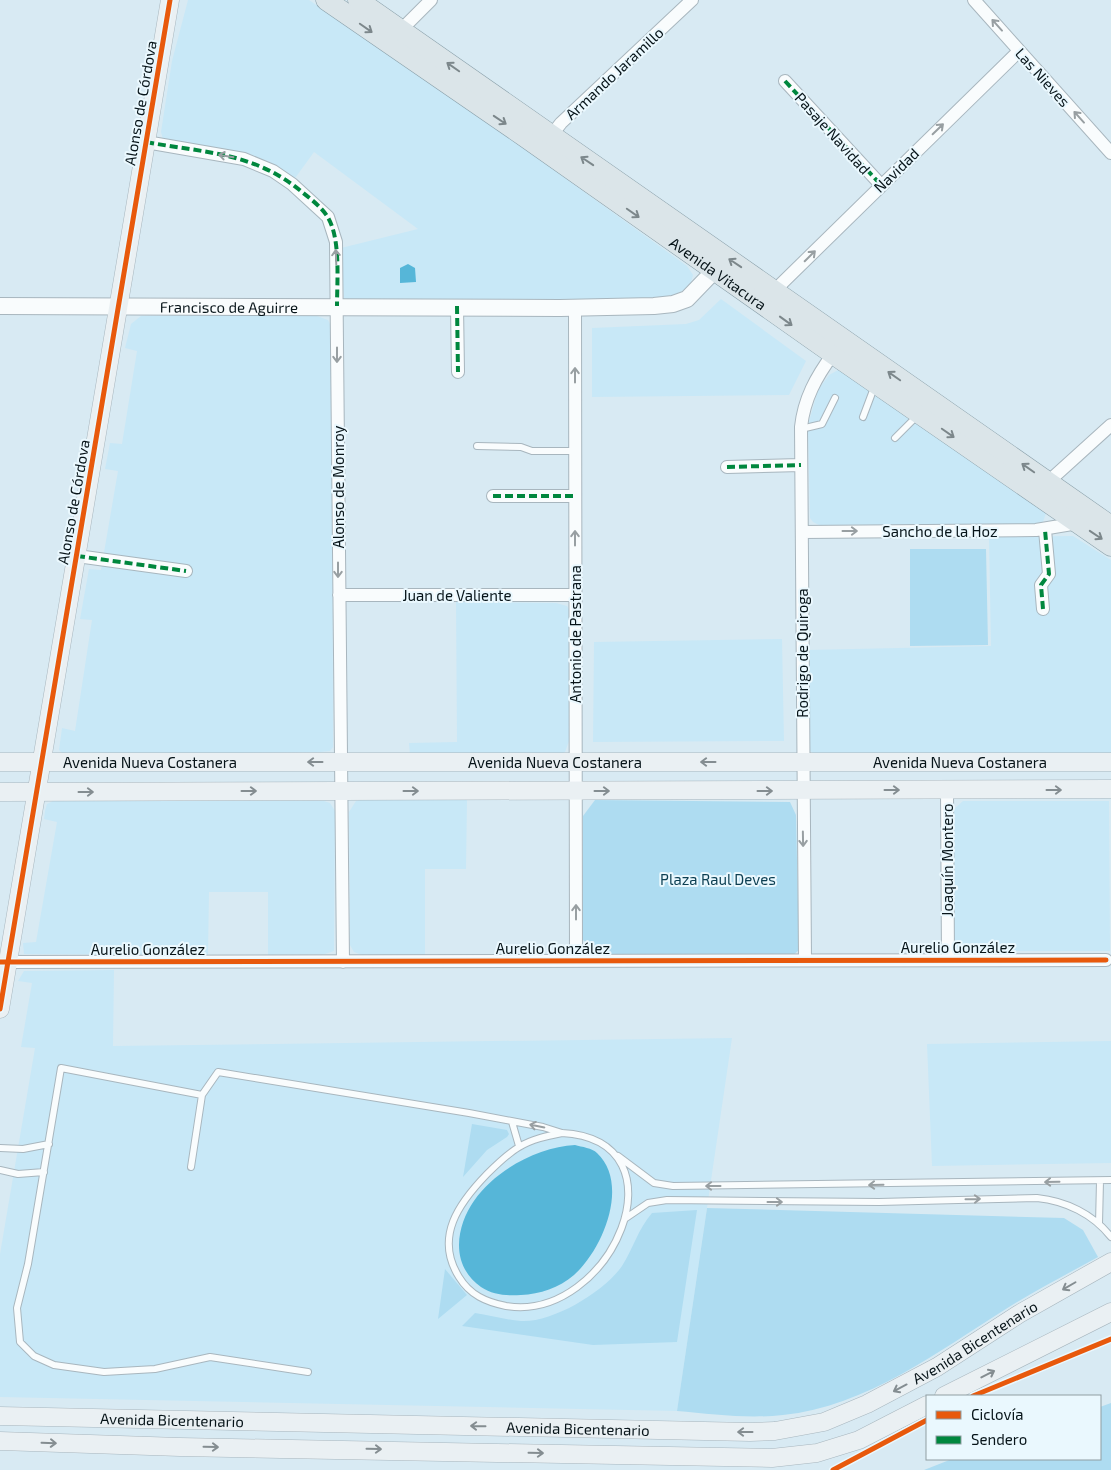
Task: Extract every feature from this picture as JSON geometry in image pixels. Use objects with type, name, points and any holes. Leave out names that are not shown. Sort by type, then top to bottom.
[{"type":"main road","name":"Alonso de Córdova","points":[[0,1009],[4,962],[38,792],[170,0]]},
{"type":"main road","name":"Avenida Vitacura","points":[[326,0],[775,290],[1111,526]]},
{"type":"main road","name":"Avenida Vitacura","points":[[358,0],[401,30],[714,271],[1111,546]]},
{"type":"main road","points":[[746,293],[761,296],[775,290]]},
{"type":"main road","name":"Avenida Nueva Costanera","points":[[0,762],[1111,762]]},
{"type":"main road","name":"Avenida Nueva Costanera","points":[[0,792],[1111,789]]},
{"type":"main road","name":"Avenida Bicentenario","points":[[0,1416],[750,1432],[791,1429],[824,1422],[845,1415],[899,1389],[1019,1314],[1111,1262]]},
{"type":"main road","name":"Avenida Bicentenario","points":[[946,1395],[1111,1312]]},
{"type":"main road","name":"Avenida Bicentenario","points":[[0,1441],[180,1447],[772,1458],[817,1453],[859,1440],[926,1406]]},
{"type":"street","points":[[401,30],[431,0]]},
{"type":"street","name":"Armando Jaramillo","points":[[548,144],[692,0]]},
{"type":"street","name":"Las Nieves","points":[[978,2],[1019,51],[1111,153]]},
{"type":"street","name":"Navidad","points":[[775,290],[880,185],[1019,51]]},
{"type":"street","name":"Pasaje Navidad","points":[[785,81],[880,185]]},
{"type":"street","name":"Alonso de Monroy","points":[[146,142],[244,159],[272,171],[310,199],[328,217],[336,242],[343,962]]},
{"type":"street","name":"Francisco de Aguirre","points":[[0,306],[458,306],[575,308],[673,304],[688,299],[714,271]]},
{"type":"street","points":[[458,306],[458,372]]},
{"type":"street","name":"Antonio de Pastrana","points":[[575,308],[576,961]]},
{"type":"street","name":"Rodrigo de Quiroga","points":[[805,960],[802,790],[801,429],[803,411],[808,396],[832,354]]},
{"type":"street","points":[[1048,482],[1111,425]]},
{"type":"street","points":[[726,467],[801,465]]},
{"type":"street","points":[[493,496],[575,496]]},
{"type":"street","name":"Sancho de la Hoz","points":[[802,532],[1045,530],[1078,523]]},
{"type":"street","points":[[1043,609],[1041,585],[1049,574],[1045,530]]},
{"type":"street","points":[[77,556],[186,571]]},
{"type":"street","name":"Juan de Valiente","points":[[338,595],[575,595]]},
{"type":"street","name":"Joaquín Montero","points":[[947,790],[948,960]]},
{"type":"street","name":"Aurelio González","points":[[4,962],[1106,960]]},
{"type":"lane","points":[[863,417],[876,384]]},
{"type":"lane","points":[[801,429],[822,424],[835,398]]},
{"type":"lane","points":[[895,438],[920,414]]},
{"type":"lane","points":[[477,446],[521,447],[532,451],[575,451]]},
{"type":"lane","points":[[202,1095],[61,1068],[44,1172],[18,1308],[20,1342],[34,1356],[54,1365],[104,1372],[155,1369],[210,1357],[308,1372]]},
{"type":"lane","points":[[191,1167],[202,1095],[218,1072],[543,1127],[562,1133],[592,1138],[609,1148],[616,1156],[654,1183],[673,1186],[1111,1180]]},
{"type":"lane","points":[[512,1122],[519,1146]]},
{"type":"lane","points":[[562,1133],[538,1138],[519,1146],[502,1159],[457,1210],[451,1226],[449,1250],[455,1271],[464,1285],[477,1296],[494,1304],[519,1308],[542,1304],[567,1295],[596,1271],[615,1244],[626,1218],[628,1184],[616,1156]]},
{"type":"lane","points":[[0,1148],[23,1149],[49,1144]]},
{"type":"lane","points":[[0,1170],[18,1174],[44,1172]]},
{"type":"lane","points":[[1099,1224],[1100,1181]]},
{"type":"lane","points":[[626,1218],[648,1203],[668,1200],[879,1202],[1037,1198],[1066,1204],[1099,1224],[1111,1237]]},
{"type":"shaded area","points":[[188,0],[309,0],[494,127],[687,266],[693,275],[690,286],[675,295],[661,297],[573,301],[348,300],[344,298],[341,248],[418,229],[314,152],[293,181],[266,161],[250,154],[163,139],[161,132],[172,61]]},
{"type":"shaded area","points":[[721,299],[806,361],[789,395],[592,397],[592,328],[686,324],[699,320]]},
{"type":"shaded area","points":[[314,315],[328,320],[332,328],[333,747],[330,751],[320,752],[64,755],[59,750],[62,728],[75,731],[92,620],[80,619],[89,569],[101,570],[118,471],[105,469],[110,443],[122,444],[137,351],[125,348],[131,324],[141,316]]},
{"type":"shaded area","points":[[840,369],[1046,513],[1043,522],[1038,524],[819,525],[813,522],[810,518],[808,425],[818,390],[829,375]]},
{"type":"shaded area","points":[[1073,536],[1111,560],[1111,754],[814,754],[808,749],[806,650],[991,646],[989,537]]},
{"type":"shaded area","points":[[456,602],[556,603],[567,606],[570,611],[569,741],[565,752],[557,755],[410,755],[409,743],[457,742]]},
{"type":"shaded area","points":[[782,639],[784,741],[593,742],[594,642]]},
{"type":"shaded area","points":[[365,799],[467,800],[466,869],[425,869],[425,956],[362,955],[354,952],[350,945],[349,812],[356,801]]},
{"type":"shaded area","points":[[55,800],[324,801],[330,803],[335,811],[334,951],[325,954],[268,955],[268,892],[209,892],[208,955],[24,954],[23,943],[36,942],[57,822],[44,819],[45,811],[47,804]]},
{"type":"shaded area","points":[[963,801],[1109,801],[1110,951],[965,951],[958,949],[953,941],[953,814],[954,809]]},
{"type":"shaded area","points":[[114,970],[113,1046],[732,1038],[677,1411],[0,1397],[0,1254],[35,1048],[21,1047],[32,983],[18,981],[24,971]]},
{"type":"shaded area","points":[[1111,1041],[1111,1163],[932,1166],[927,1044]]},
{"type":"green space","points":[[910,549],[986,549],[988,645],[910,646]]},
{"type":"green space","name":"Plaza Raul Deves","points":[[595,800],[790,802],[796,815],[799,950],[791,957],[604,956],[583,940],[583,816]]},
{"type":"green space","points":[[472,1124],[507,1130],[509,1134],[487,1150],[463,1177]]},
{"type":"green space","points":[[707,1208],[1064,1218],[1083,1230],[1098,1257],[1020,1300],[901,1374],[873,1389],[844,1401],[814,1410],[770,1416],[730,1416],[677,1411]]},
{"type":"green space","points":[[697,1210],[677,1342],[593,1345],[462,1326],[475,1313],[521,1321],[547,1317],[562,1311],[590,1295],[614,1276],[622,1266],[652,1213]]},
{"type":"green space","points":[[445,1269],[467,1295],[438,1319]]},
{"type":"green space","points":[[1111,1403],[1111,1470],[924,1470],[949,1460],[1101,1460],[1101,1407]]},
{"type":"water","points":[[408,264],[415,268],[416,282],[400,283],[400,268]]},
{"type":"water","points":[[575,1145],[597,1153],[607,1166],[611,1181],[612,1198],[609,1216],[603,1233],[585,1264],[562,1283],[542,1292],[511,1295],[495,1293],[481,1287],[465,1269],[459,1252],[462,1225],[471,1206],[483,1190],[499,1175],[517,1163],[536,1154]]},
{"type":"marked path","points":[[785,81],[881,185]]},
{"type":"marked path","points":[[146,142],[209,152],[247,162],[266,169],[284,179],[312,200],[327,216],[334,235],[337,260],[337,306]]},
{"type":"marked path","points":[[457,306],[458,372]]},
{"type":"marked path","points":[[727,467],[801,465]]},
{"type":"marked path","points":[[493,496],[575,496]]},
{"type":"marked path","points":[[1043,609],[1041,585],[1049,574],[1045,530]]},
{"type":"marked path","points":[[77,556],[186,571]]},
{"type":"cycle path","points":[[0,1009],[170,0]]},
{"type":"cycle path","points":[[0,962],[1106,960]]},
{"type":"cycle path","points":[[975,1395],[1111,1339]]},
{"type":"cycle path","points":[[833,1470],[926,1421]]}]
